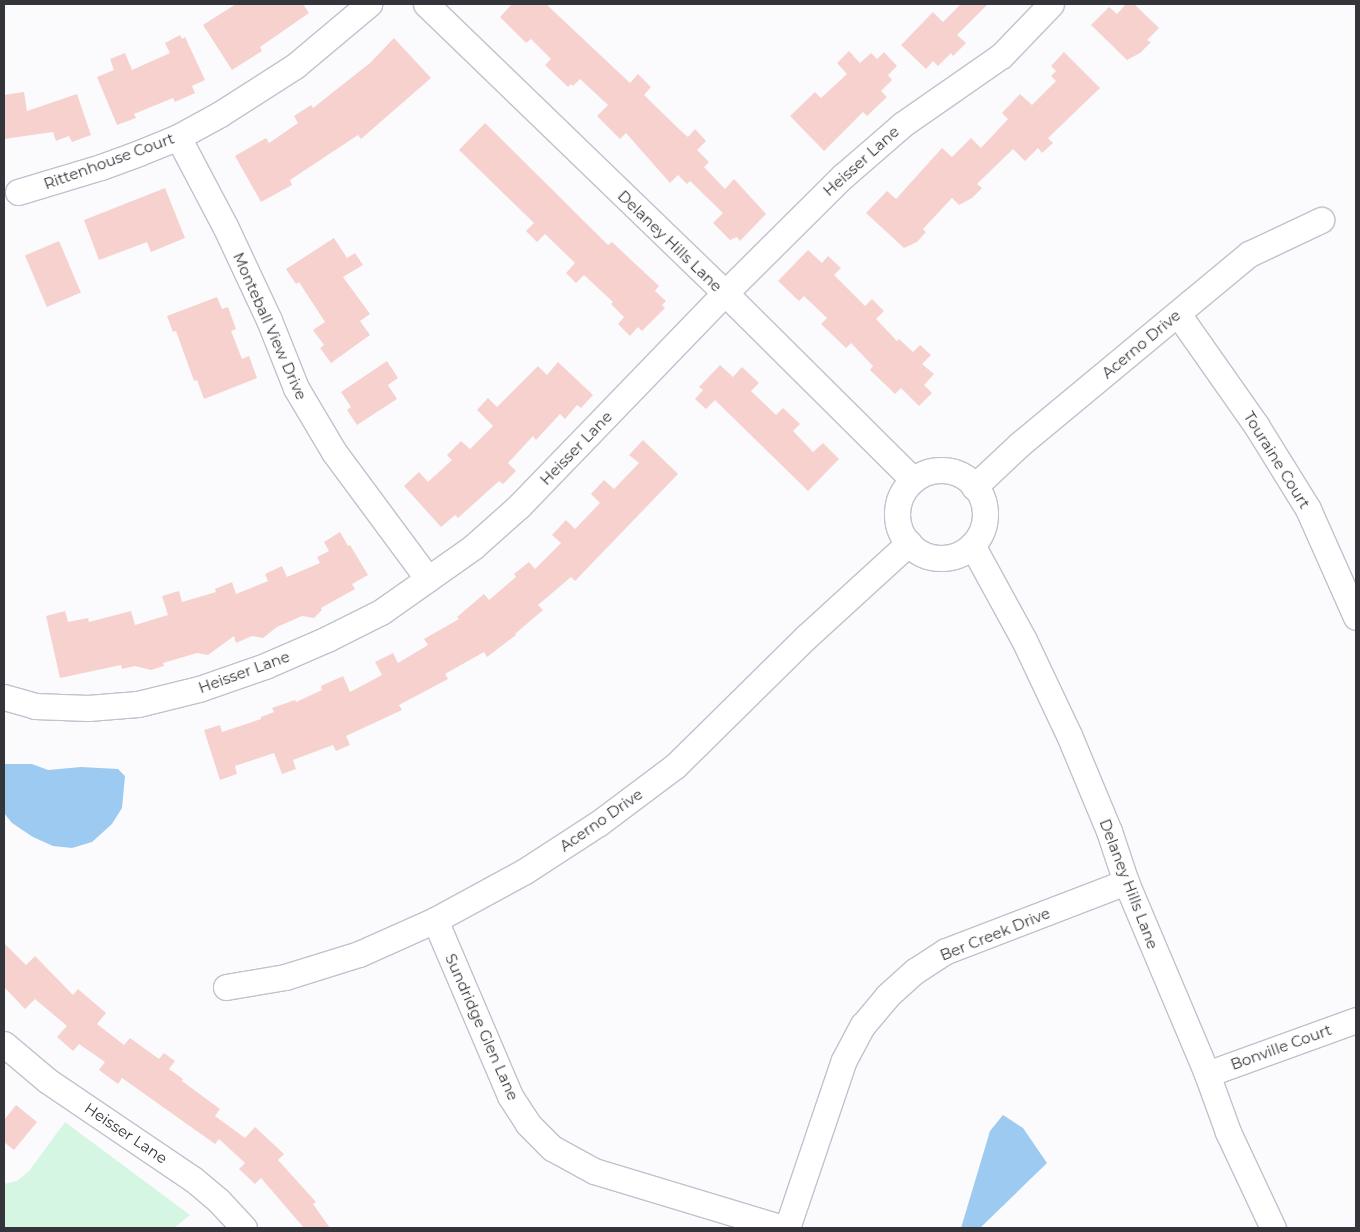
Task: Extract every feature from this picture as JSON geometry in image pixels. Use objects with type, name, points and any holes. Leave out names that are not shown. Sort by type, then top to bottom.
[{"type":"street","name":"Rittenhouse Court","points":[[18,192],[101,168],[178,137],[256,93],[295,66],[369,4]]},
{"type":"street","name":"Delaney Hills Lane","points":[[426,4],[725,293],[913,480]]},
{"type":"street","name":"Heisser Lane","points":[[4,697],[35,706],[88,708],[138,704],[198,690],[265,666],[327,639],[381,612],[473,547],[519,506],[798,219],[875,146],[1001,56],[1051,4]]},
{"type":"street","name":"Monteball View Drive","points":[[178,137],[229,235],[269,320],[296,388],[334,452],[428,579]]},
{"type":"street","name":"Acerno Drive","points":[[974,486],[1020,444],[1249,254],[1321,220]]},
{"type":"street","name":"Touraine Court","points":[[1178,314],[1256,425],[1308,509],[1356,617]]},
{"type":"street","points":[[936,470],[949,471],[958,474],[974,486],[984,506],[984,520],[980,534],[972,545],[959,554],[944,558],[929,556],[915,550],[908,543],[899,527],[897,514],[901,495],[913,480],[936,470]]},
{"type":"street","name":"Acerno Drive","points":[[226,987],[285,977],[341,960],[435,920],[525,871],[599,824],[675,766],[806,636],[908,543]]},
{"type":"street","name":"Delaney Hills Lane","points":[[972,545],[1024,640],[1069,735],[1109,831],[1126,882],[1207,1074],[1228,1132],[1273,1228]]},
{"type":"street","name":"Ber Creek Drive","points":[[787,1228],[844,1060],[863,1026],[887,996],[915,971],[946,951],[1126,882]]},
{"type":"street","name":"Sundridge Glen Lane","points":[[435,920],[510,1096],[528,1124],[552,1148],[594,1171],[782,1228]]},
{"type":"street","name":"Bonville Court","points":[[1207,1074],[1356,1020]]},
{"type":"street","name":"Heisser Lane","points":[[4,1044],[48,1080],[193,1179],[218,1200],[244,1228]]},
{"type":"green space","points":[[65,1122],[190,1215],[174,1228],[4,1228],[4,1184],[17,1181],[29,1171]]},
{"type":"water","points":[[4,764],[32,764],[48,770],[81,767],[118,769],[125,776],[122,808],[112,824],[92,842],[72,848],[53,846],[33,837],[12,823],[4,813]]},
{"type":"water","points":[[1003,1115],[1023,1128],[1047,1163],[980,1228],[961,1228],[990,1131]]},
{"type":"building","points":[[236,4],[303,4],[309,13],[260,47],[262,51],[232,70],[203,25]]},
{"type":"building","points":[[512,4],[546,4],[630,83],[638,74],[651,87],[644,95],[688,137],[695,129],[706,141],[697,150],[709,162],[704,167],[725,189],[734,179],[766,214],[740,241],[737,237],[730,240],[713,223],[723,213],[690,181],[687,184],[678,175],[670,183],[626,133],[620,139],[597,116],[608,105],[580,79],[573,86],[571,84],[568,87],[545,65],[551,59],[531,39],[526,43],[500,17]]},
{"type":"building","points":[[961,4],[988,4],[957,35],[966,43],[953,56],[951,53],[938,66],[933,61],[926,69],[901,45],[933,12],[943,22]]},
{"type":"building","points":[[1126,4],[1134,4],[1159,28],[1147,40],[1151,42],[1140,53],[1127,60],[1091,25],[1109,7],[1117,14]]},
{"type":"building","points":[[180,35],[182,39],[185,37],[205,80],[192,86],[195,93],[175,102],[173,98],[134,114],[136,118],[117,125],[97,77],[114,70],[110,59],[125,53],[132,70],[170,53],[165,43]]},
{"type":"building","points":[[394,38],[431,78],[361,139],[358,135],[290,180],[292,185],[261,202],[235,156],[266,138],[269,143],[298,123],[294,116],[311,105],[313,108],[370,63]]},
{"type":"building","points":[[849,51],[860,63],[871,53],[877,59],[884,52],[897,66],[888,75],[892,80],[881,91],[887,97],[867,116],[863,112],[824,151],[790,116],[815,92],[821,98],[847,74],[837,63]]},
{"type":"building","points":[[1064,52],[1100,88],[1048,138],[1053,143],[1042,153],[1038,148],[1025,161],[1013,149],[977,184],[982,188],[972,198],[959,205],[952,198],[923,229],[926,232],[917,242],[904,248],[866,213],[887,191],[896,199],[942,148],[952,157],[971,138],[981,148],[1008,119],[1002,113],[1020,94],[1032,105],[1056,81],[1051,76],[1056,71],[1051,66]]},
{"type":"building","points":[[24,92],[27,111],[77,94],[91,135],[72,142],[69,136],[56,141],[53,132],[4,139],[4,95]]},
{"type":"building","points":[[485,123],[608,245],[612,242],[659,286],[655,291],[666,301],[662,305],[665,308],[642,331],[638,327],[630,336],[618,324],[624,317],[611,304],[613,302],[584,275],[576,283],[566,273],[575,263],[545,234],[537,242],[526,231],[534,223],[459,150]]},
{"type":"building","points":[[165,188],[185,238],[151,252],[147,242],[99,260],[84,220]]},
{"type":"building","points":[[334,238],[347,258],[355,253],[363,265],[343,277],[370,314],[360,321],[370,335],[331,363],[320,348],[324,345],[313,330],[325,322],[299,282],[296,284],[286,269]]},
{"type":"building","points":[[59,241],[81,293],[47,307],[25,255]]},
{"type":"building","points":[[808,250],[822,263],[828,256],[841,268],[834,275],[865,306],[872,299],[884,311],[876,319],[897,341],[899,339],[913,352],[920,345],[931,355],[922,364],[934,374],[924,385],[932,393],[919,406],[901,388],[895,394],[870,370],[873,366],[851,343],[846,348],[821,324],[827,318],[804,296],[799,301],[778,281]]},
{"type":"building","points":[[217,297],[222,309],[228,307],[236,329],[231,331],[242,359],[249,356],[257,378],[204,399],[197,380],[194,381],[176,331],[173,332],[167,316]]},
{"type":"building","points":[[387,361],[398,378],[388,385],[397,399],[357,425],[347,410],[351,407],[341,392]]},
{"type":"building","points":[[558,362],[593,395],[581,408],[577,405],[565,419],[560,414],[536,440],[533,436],[508,463],[516,471],[503,484],[499,481],[458,518],[455,515],[441,527],[404,486],[419,472],[428,482],[452,460],[447,455],[461,441],[470,449],[493,426],[477,410],[488,398],[497,407],[538,366],[547,375]]},
{"type":"building","points":[[720,365],[733,377],[742,367],[759,383],[751,391],[776,415],[783,408],[800,424],[793,431],[813,452],[823,443],[839,459],[808,491],[715,400],[706,409],[695,399],[703,390],[699,387]]},
{"type":"building","points":[[643,440],[678,474],[575,581],[571,577],[538,605],[543,610],[516,635],[487,657],[484,652],[445,674],[448,679],[399,705],[402,710],[346,736],[350,745],[336,751],[333,745],[293,760],[296,769],[282,774],[274,753],[235,766],[237,774],[220,780],[204,730],[220,725],[222,732],[261,719],[261,717],[274,712],[272,708],[295,700],[296,702],[322,690],[321,686],[343,676],[350,692],[382,675],[375,662],[393,653],[398,663],[428,645],[424,639],[459,619],[457,617],[484,594],[489,600],[516,577],[514,574],[529,562],[535,569],[561,543],[552,535],[566,520],[575,529],[600,503],[591,494],[604,480],[614,489],[639,463],[629,455]]},
{"type":"building","points":[[340,532],[368,575],[352,584],[355,589],[321,608],[322,610],[314,618],[302,616],[277,627],[263,638],[252,636],[236,643],[234,636],[208,655],[197,653],[163,663],[164,666],[151,670],[135,666],[122,669],[121,665],[60,678],[46,616],[65,611],[68,622],[88,618],[89,622],[131,611],[135,625],[168,615],[162,596],[179,591],[182,602],[216,592],[215,589],[232,582],[236,594],[268,581],[265,574],[282,566],[287,577],[320,563],[317,557],[329,551],[324,542]]},
{"type":"building","points":[[4,943],[26,965],[35,956],[73,995],[78,989],[106,1013],[97,1024],[124,1045],[130,1038],[159,1059],[164,1053],[175,1061],[169,1069],[220,1109],[215,1116],[245,1138],[255,1127],[284,1154],[278,1160],[316,1202],[313,1204],[330,1228],[304,1228],[261,1178],[255,1184],[239,1169],[245,1163],[219,1139],[215,1144],[122,1078],[118,1084],[99,1070],[105,1062],[79,1044],[73,1051],[57,1037],[67,1026],[35,999],[25,1009],[4,987]]},
{"type":"building","points":[[16,1105],[37,1122],[14,1150],[4,1142],[4,1120]]}]
